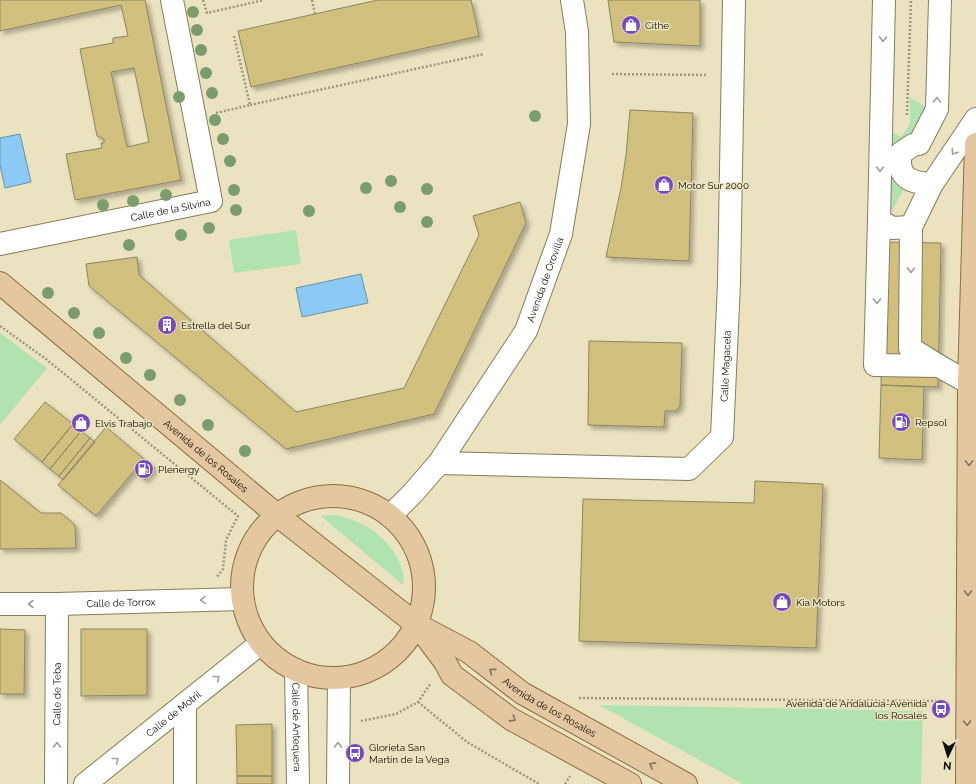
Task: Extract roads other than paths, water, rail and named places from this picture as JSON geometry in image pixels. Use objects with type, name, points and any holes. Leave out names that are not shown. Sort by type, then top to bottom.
[{"type":"main road","points":[[967,784],[970,383],[973,359],[976,144]]},
{"type":"main road","name":"Avenida de los Rosales","points":[[0,282],[277,515],[416,624],[468,652],[522,693],[686,784]]},
{"type":"main road","points":[[334,496],[364,501],[390,516],[410,538],[422,566],[424,595],[416,624],[403,645],[385,662],[363,673],[338,678],[317,676],[296,670],[277,658],[261,643],[249,622],[242,599],[244,567],[256,538],[277,515],[304,500],[334,496]]},
{"type":"main road","name":"Avenida de los Rosales","points":[[416,624],[445,662],[452,674],[511,719],[630,784]]},
{"type":"street","name":"Calle de la Silvina","points":[[0,244],[211,201],[172,0]]},
{"type":"street","name":"Avenida de Orovilla","points":[[390,516],[413,493],[439,463],[526,331],[562,234],[579,124],[577,32],[572,0]]},
{"type":"street","name":"Calle Magacela","points":[[439,463],[689,469],[722,437],[729,283],[734,0]]},
{"type":"street","points":[[884,0],[875,365],[939,366]]},
{"type":"street","points":[[932,184],[920,183],[912,180],[901,173],[899,163],[901,153],[919,144],[937,109],[940,0]]},
{"type":"street","points":[[970,383],[910,348],[912,228],[932,184],[976,119]]},
{"type":"street","points":[[879,220],[892,228],[912,228]]},
{"type":"street","name":"Calle de Torrox","points":[[0,604],[242,599]]},
{"type":"street","name":"Calle de Teba","points":[[56,784],[57,604]]},
{"type":"street","name":"Calle de Motril","points":[[85,784],[261,643]]},
{"type":"street","name":"Calle de Antequera","points":[[296,670],[298,784]]},
{"type":"street","points":[[338,678],[338,784]]},
{"type":"street","points":[[185,704],[185,784]]},
{"type":"water","points":[[20,134],[31,182],[5,188],[0,165],[0,138]]},
{"type":"water","points":[[361,274],[368,303],[302,317],[296,288]]},
{"type":"place","name":"Cithe","points":[[631,25]]},
{"type":"place","name":"Motor Sur 2000","points":[[664,185]]},
{"type":"place","name":"Estrella del Sur","points":[[167,325]]},
{"type":"place","name":"Repsol","points":[[901,422]]},
{"type":"place","name":"Elvis Trabajo","points":[[81,423]]},
{"type":"place","name":"Plenergy","points":[[144,469]]},
{"type":"place","name":"Kia Motors","points":[[782,602]]},
{"type":"place","name":"Avenida de Andalucía-Avenida los Rosales","points":[[941,709]]},
{"type":"place","name":"Glorieta San Martín de la Vega","points":[[355,753]]}]
